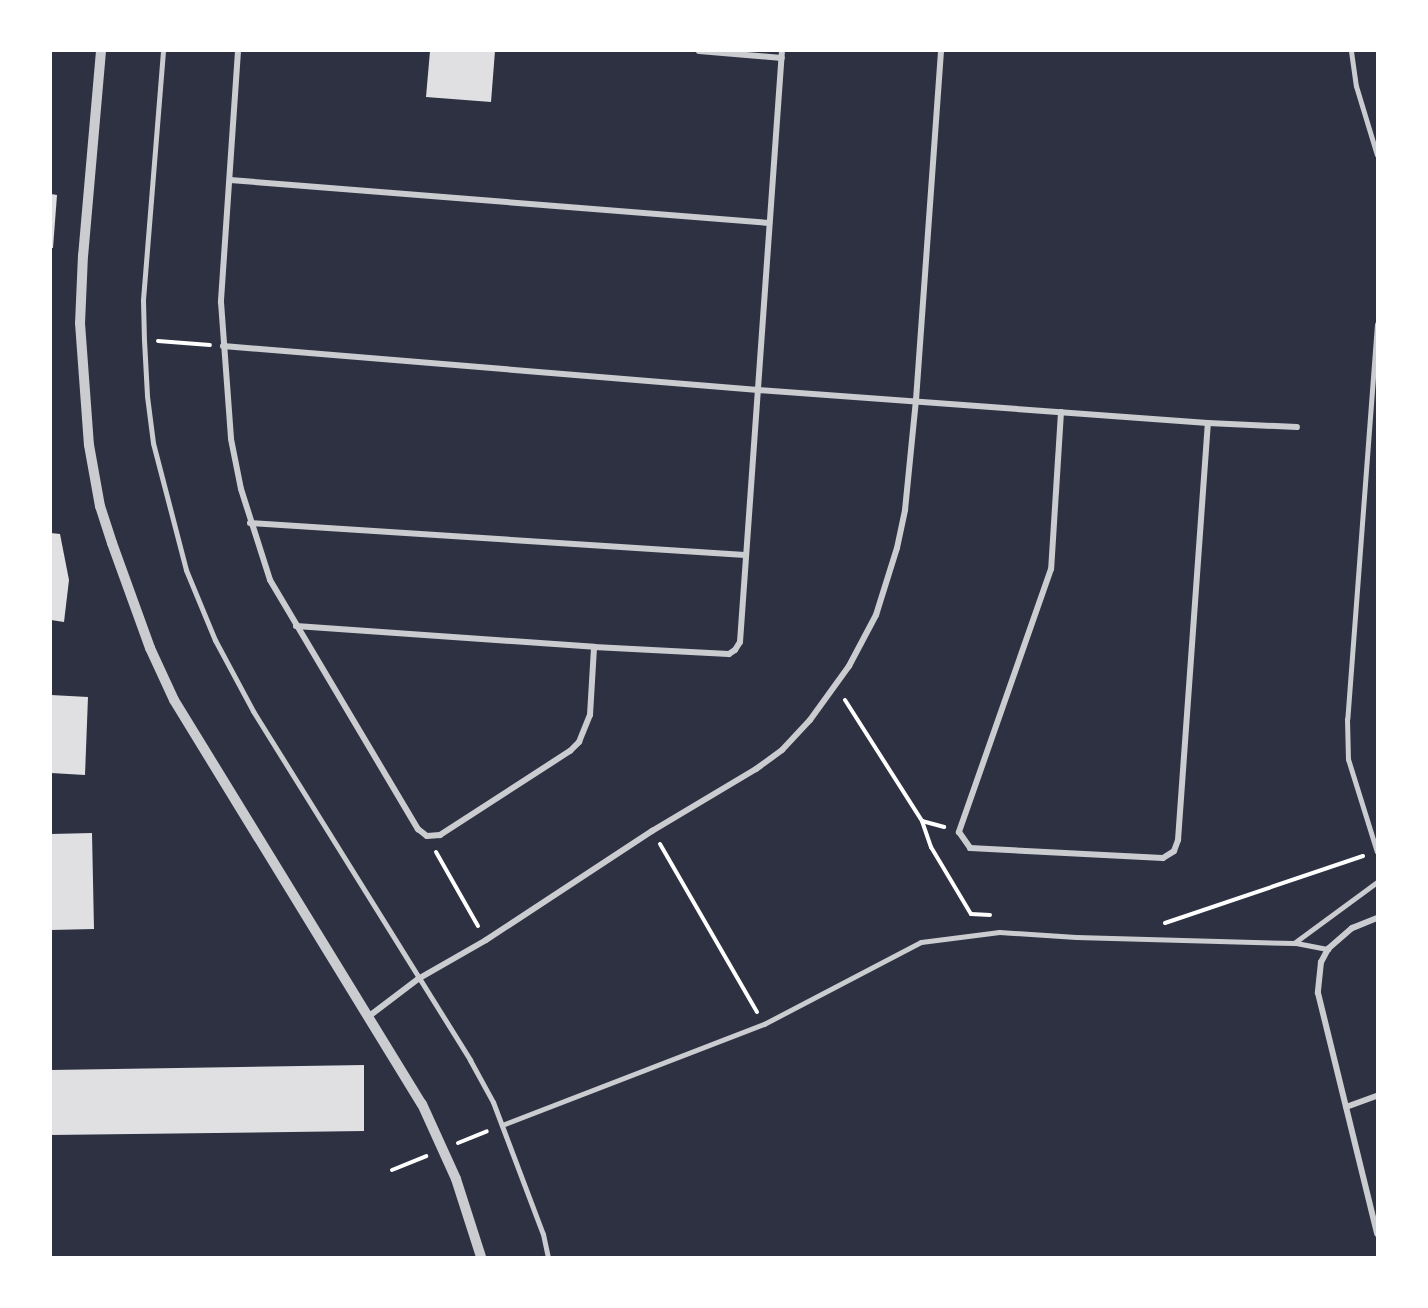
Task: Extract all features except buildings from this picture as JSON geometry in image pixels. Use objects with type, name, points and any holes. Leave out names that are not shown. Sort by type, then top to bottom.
[{"type":"street","points":[[101,51],[82,255],[80,323],[89,445],[100,506],[135,610],[174,700],[368,1017],[403,1070],[440,1140],[456,1179],[481,1257]]},
{"type":"street","points":[[163,51],[143,300],[144,340],[152,431],[166,502],[186,570],[215,640],[253,711],[470,1060],[493,1102],[539,1224],[548,1257]]},
{"type":"street","points":[[238,51],[220,302],[231,439],[250,523],[270,580],[418,829],[427,836],[440,835],[570,751],[579,742],[590,716],[594,647]]},
{"type":"street","points":[[296,626],[729,654],[740,642],[782,54],[699,51]]},
{"type":"street","points":[[368,1017],[418,979],[486,940],[652,831],[728,787],[782,750],[810,720],[849,666],[876,615],[889,578],[905,510],[916,400],[941,51]]},
{"type":"street","points":[[1351,51],[1356,86],[1377,155]]},
{"type":"street","points":[[230,180],[769,223]]},
{"type":"street","points":[[1377,324],[1347,718],[1348,759],[1377,852]]},
{"type":"street","points":[[223,346],[758,390],[1208,423],[1297,427]]},
{"type":"street","points":[[1061,412],[1051,569],[959,832],[970,848],[1163,858],[1174,851],[1178,840],[1208,423]]},
{"type":"street","points":[[250,523],[745,555]]},
{"type":"street","points":[[1294,943],[1377,882]]},
{"type":"street","points":[[1377,918],[1352,928],[1328,949],[1321,962],[1318,993],[1377,1234]]},
{"type":"street","points":[[501,1125],[764,1024],[921,942],[999,932],[1076,937],[1294,943],[1328,949]]},
{"type":"street","points":[[1346,1107],[1377,1096]]},
{"type":"path","points":[[144,340],[223,346]]},
{"type":"path","points":[[835,685],[922,821],[931,847],[971,914],[994,915]]},
{"type":"path","points":[[922,821],[959,832]]},
{"type":"path","points":[[652,831],[764,1024]]},
{"type":"path","points":[[427,836],[486,940]]},
{"type":"path","points":[[1164,923],[1377,852]]}]
